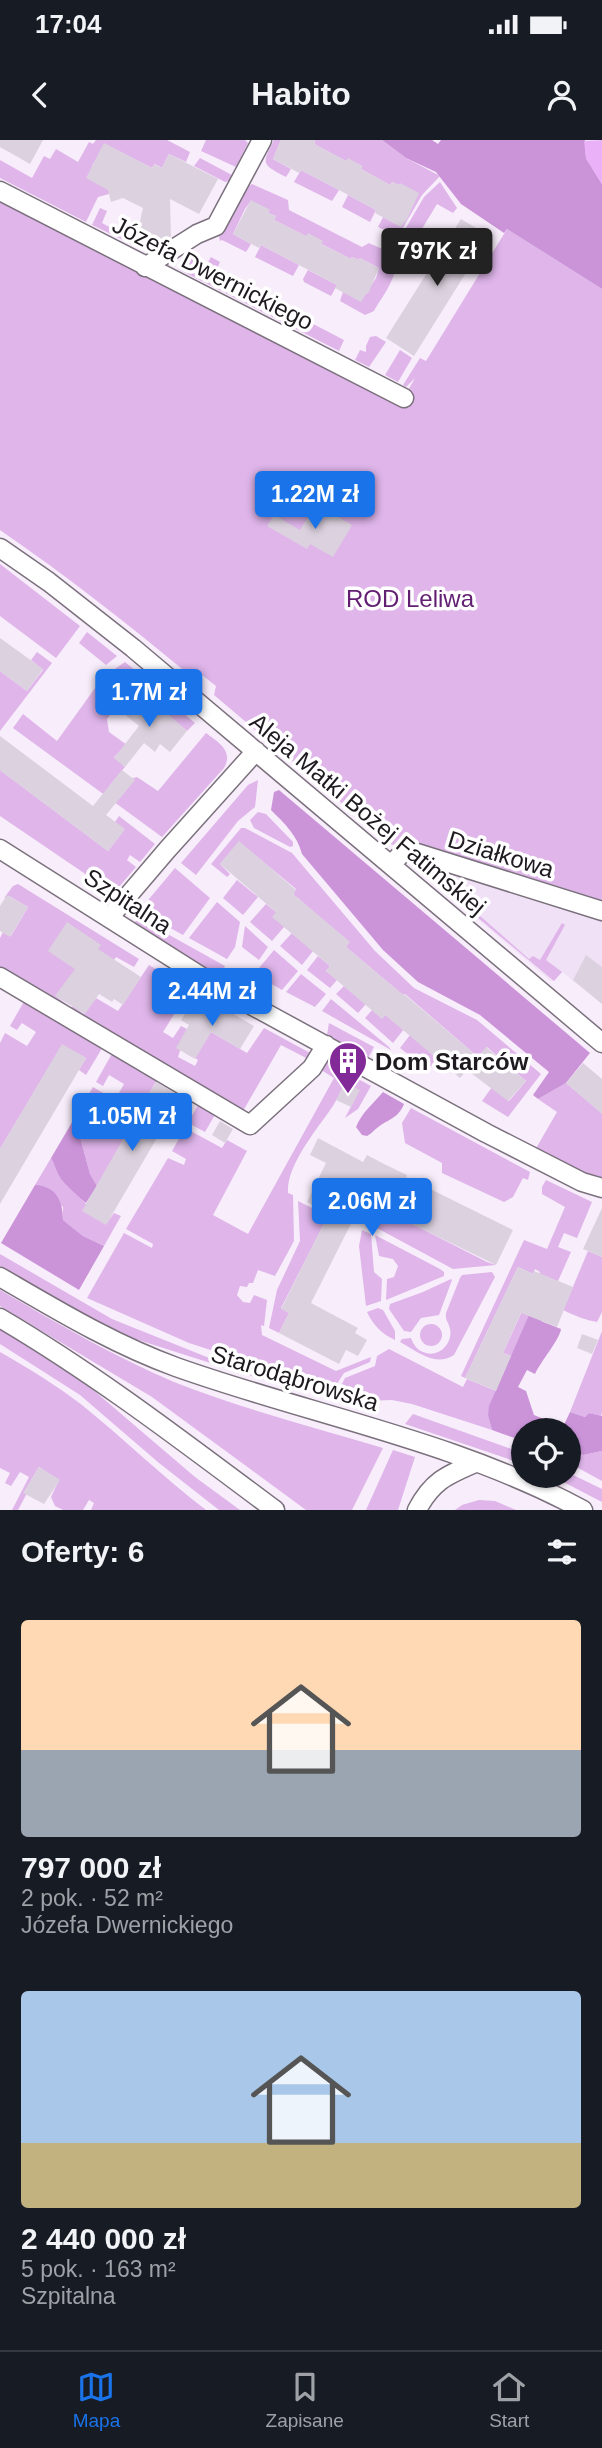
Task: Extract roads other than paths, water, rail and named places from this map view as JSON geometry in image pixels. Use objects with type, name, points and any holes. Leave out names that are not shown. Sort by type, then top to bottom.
[{"type":"street","points":[[145,267],[197,234],[216,226],[262,140]]},
{"type":"street","name":"Józefa Dwernickiego","points":[[0,191],[404,398]]},
{"type":"street","name":"Aleja Matki Bożej Fatimskiej","points":[[0,548],[95,617],[602,1043]]},
{"type":"street","points":[[109,918],[256,751]]},
{"type":"street","name":"Działkowa","points":[[391,865],[403,852],[414,852],[602,911]]},
{"type":"street","name":"Szpitalna","points":[[3,857],[109,918],[218,987],[486,1133],[582,1182],[602,1188]]},
{"type":"street","points":[[0,977],[250,1125],[312,1068],[326,1045]]},
{"type":"street","name":"Starodąbrowska","points":[[0,1277],[115,1342],[176,1367],[498,1469],[583,1510]]},
{"type":"street","points":[[0,1318],[139,1407],[275,1510]]},
{"type":"street","points":[[417,1510],[432,1487],[446,1475],[475,1463]]},
{"type":"street","points":[[550,1493],[560,1510]]},
{"type":"place","name":"Dom Starców","points":[[348,1095]]},
{"type":"park label","name":"ROD Leliwa","points":[[410,598]]}]
